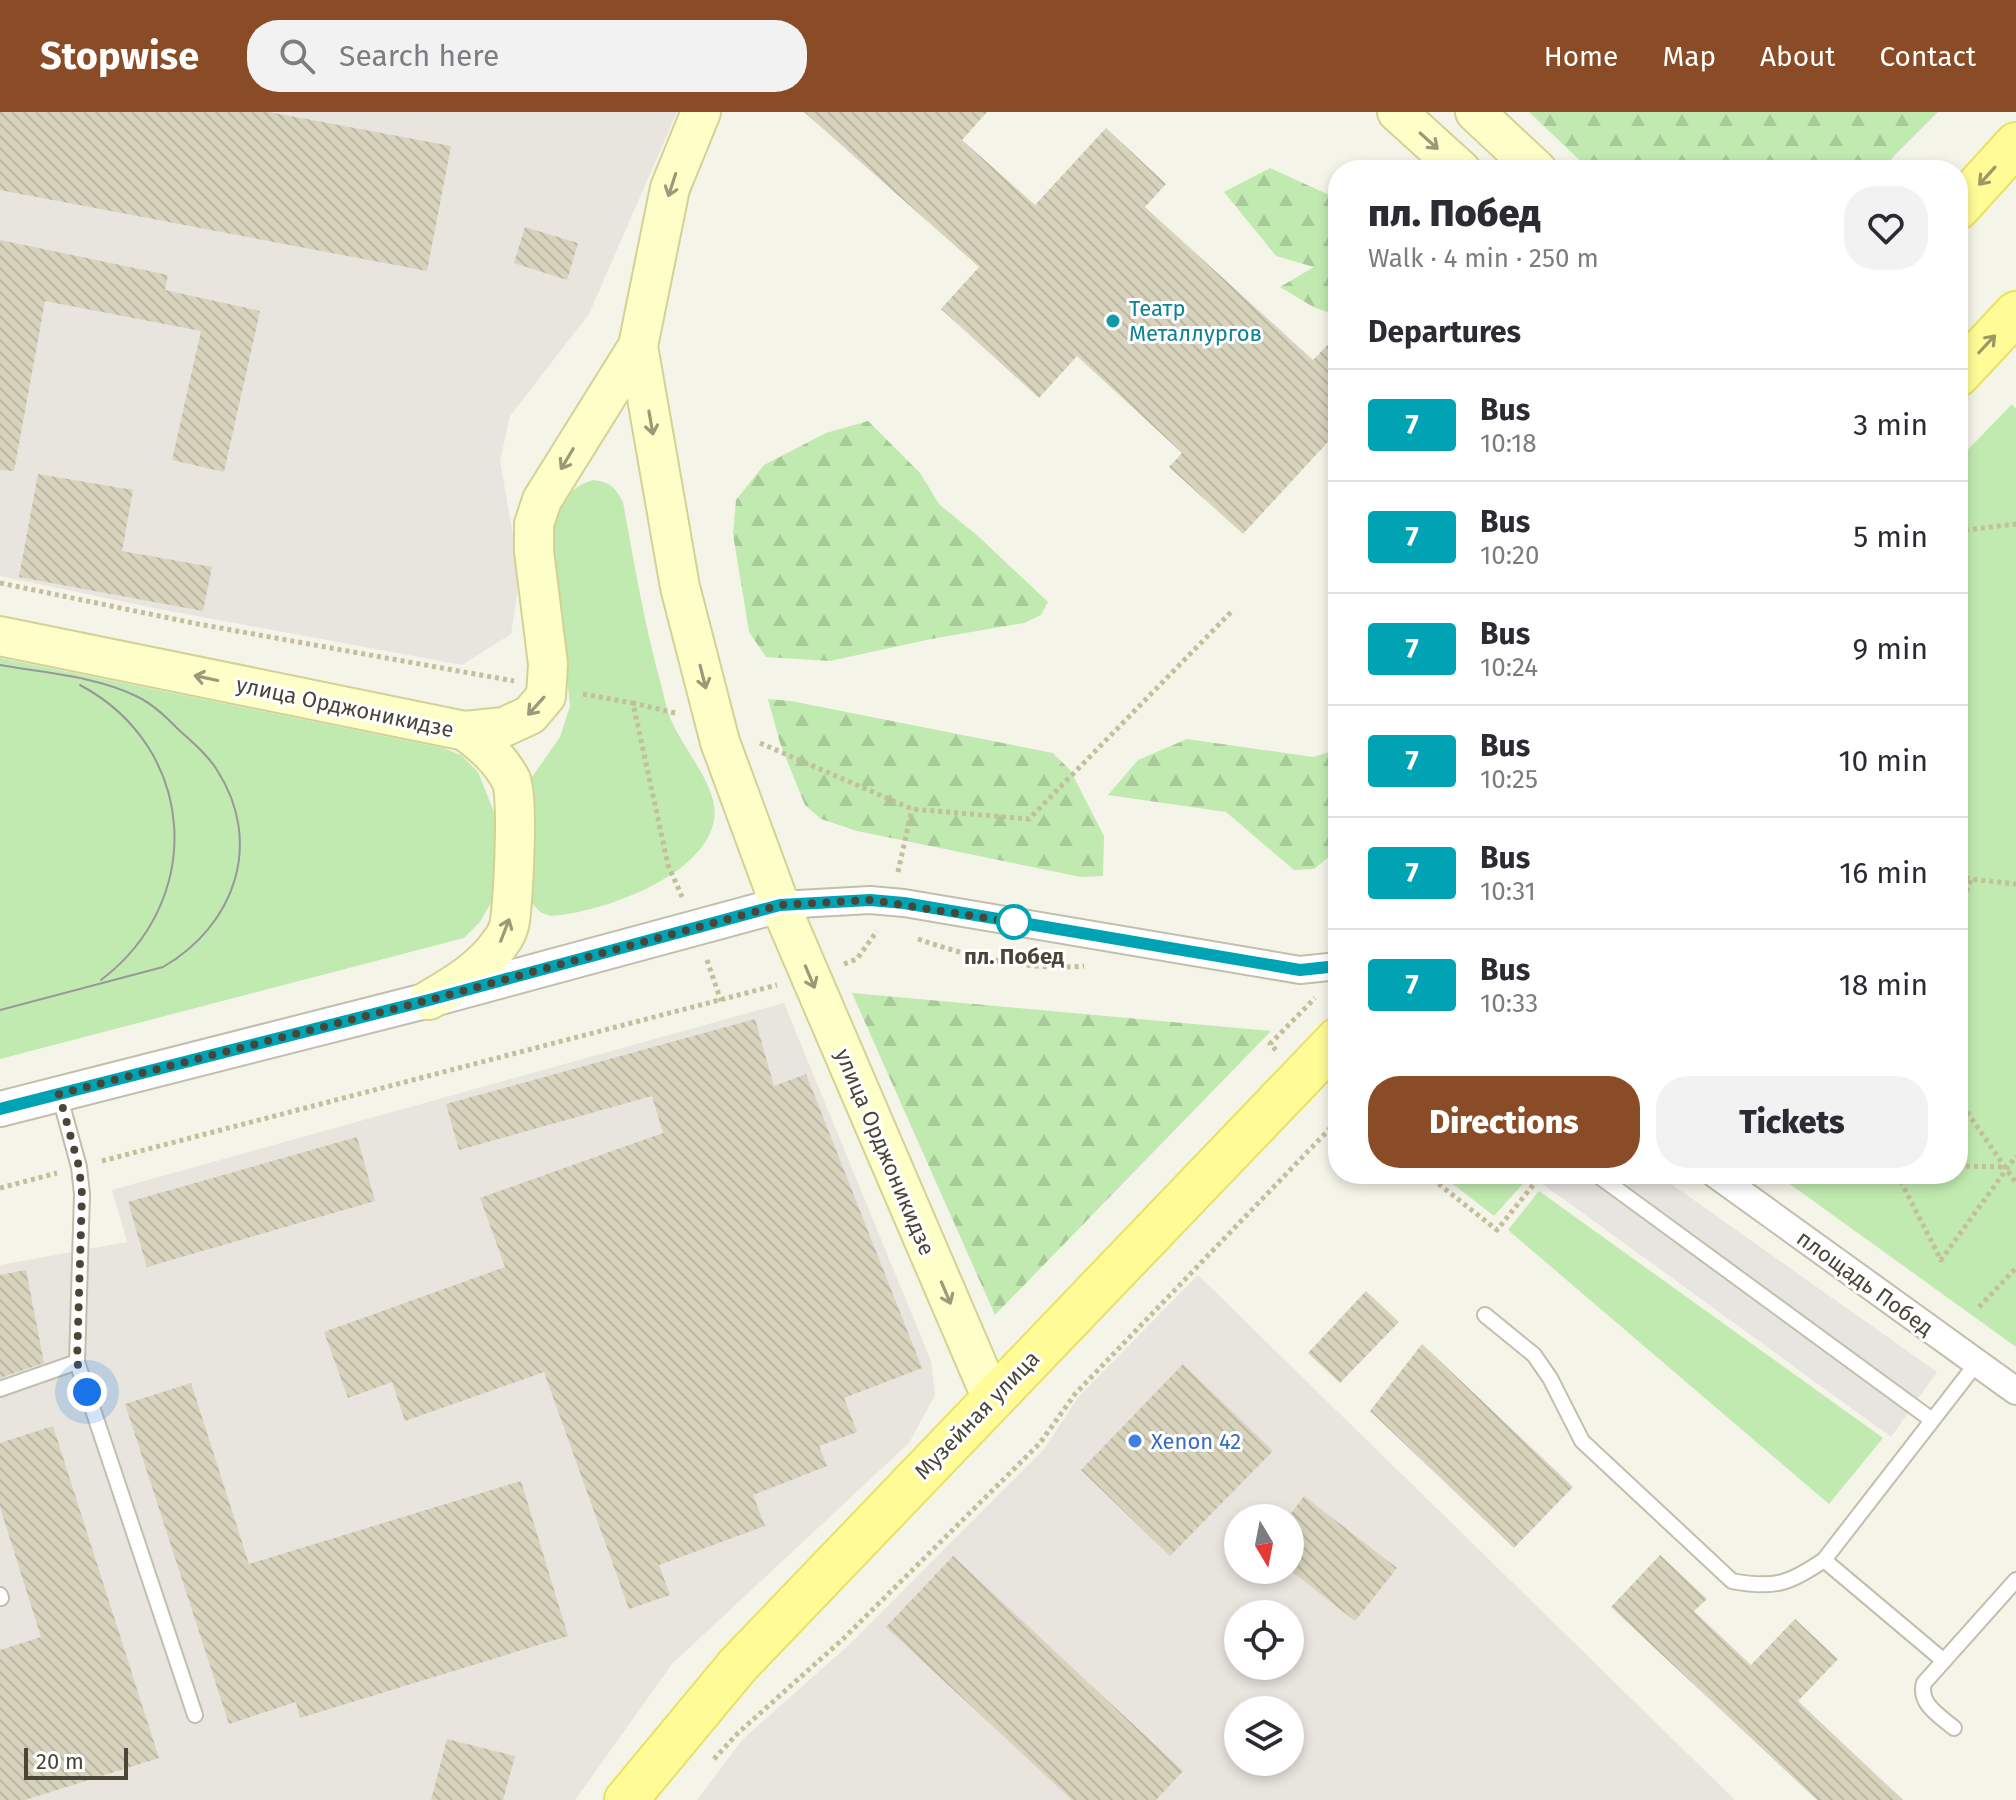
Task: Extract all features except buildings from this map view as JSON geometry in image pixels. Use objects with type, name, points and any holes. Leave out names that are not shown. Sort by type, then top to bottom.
[{"type":"main road","points":[[465,731],[504,727],[530,715],[546,696],[548,664],[534,551],[534,524],[542,500],[638,346],[670,188],[701,112]]},
{"type":"main road","points":[[1397,112],[1450,160]]},
{"type":"main road","points":[[1475,112],[1526,160]]},
{"type":"main road","points":[[1968,197],[2016,144]]},
{"type":"main road","points":[[1968,364],[2016,313]]},
{"type":"main road","name":"улица Орджоникидзе","points":[[638,346],[680,587],[715,723],[746,818],[809,975],[992,1399]]},
{"type":"main road","name":"улица Орджоникидзе","points":[[0,636],[465,731],[486,746],[502,764],[513,784],[515,812],[510,924],[501,943],[484,962],[429,1000]]},
{"type":"main road","name":"Музейная улица","points":[[626,1800],[738,1665],[1328,1050]]},
{"type":"street","points":[[0,1109],[429,1000],[780,905],[870,900],[904,903],[1300,970],[1328,967]]},
{"type":"street","name":"площадь Побед","points":[[1729,1184],[2016,1391]]},
{"type":"lane","points":[[59,1094],[79,1167],[82,1194],[77,1362],[195,1715]]},
{"type":"lane","points":[[1610,1184],[1932,1420]]},
{"type":"lane","points":[[1485,1315],[1534,1355],[1550,1378],[1582,1441],[1732,1581],[1760,1586],[1782,1584],[1824,1560],[1976,1364]]},
{"type":"lane","points":[[0,1389],[77,1362]]},
{"type":"lane","points":[[1824,1560],[1944,1661]]},
{"type":"lane","points":[[1954,1728],[1925,1702],[1921,1692],[1924,1683],[2016,1580]]},
{"type":"path","points":[[1968,530],[2016,524]]},
{"type":"path","points":[[0,583],[198,624],[633,703],[715,723],[912,809],[1029,819],[1233,610]]},
{"type":"path","points":[[633,703],[668,865],[721,1001]]},
{"type":"path","points":[[1968,878],[2016,884]]},
{"type":"path","points":[[1968,887],[1971,879]]},
{"type":"path","points":[[0,1188],[721,1001],[857,959],[875,930],[889,932]]},
{"type":"path","points":[[905,934],[969,956],[1062,968],[1098,965]]},
{"type":"path","points":[[1299,995],[1315,998],[1270,1044],[1304,1075]]},
{"type":"path","points":[[1968,1113],[2016,1183]]},
{"type":"path","points":[[708,1765],[738,1733],[843,1639],[1040,1443],[1075,1394],[1328,1130]]},
{"type":"path","points":[[1902,1184],[1941,1260],[2016,1156]]},
{"type":"path","points":[[1968,1166],[2006,1167]]},
{"type":"path","points":[[1439,1184],[1497,1230],[1534,1184]]},
{"type":"path","points":[[1979,1307],[2016,1268]]},
{"type":"shaded area","points":[[0,112],[677,112],[589,314],[510,416],[500,461],[520,575],[511,634],[462,665],[0,576]]},
{"type":"shaded area","points":[[784,1003],[931,1361],[935,1395],[909,1443],[672,1664],[575,1800],[0,1800],[0,1265],[127,1242],[112,1190]]},
{"type":"shaded area","points":[[1543,1184],[1671,1184],[1937,1372],[1891,1437]]},
{"type":"shaded area","points":[[1198,1275],[1735,1800],[697,1800],[743,1739],[851,1643],[1044,1449],[1079,1396]]},
{"type":"green space","points":[[1529,112],[1938,112],[1891,160],[1579,160]]},
{"type":"green space","points":[[1270,168],[1328,194],[1328,312],[1315,308],[1280,287],[1314,267],[1276,256],[1224,192]]},
{"type":"green space","points":[[2012,404],[2016,409],[2016,1347],[1790,1184],[1968,1184],[1968,450]]},
{"type":"green space","points":[[868,421],[920,473],[939,504],[1048,602],[1041,615],[1024,623],[830,661],[766,657],[749,632],[733,534],[736,500],[764,465],[826,433]]},
{"type":"green space","points":[[593,480],[611,486],[623,502],[644,614],[667,707],[677,733],[707,783],[712,796],[714,820],[706,840],[692,858],[672,874],[622,899],[596,908],[551,916],[540,912],[530,901],[528,796],[532,777],[560,737],[570,706],[552,530],[565,499],[576,488]]},
{"type":"green space","points":[[0,658],[443,748],[461,755],[478,772],[500,827],[492,901],[480,922],[464,938],[0,1059]]},
{"type":"green space","points":[[768,699],[1053,753],[1070,770],[1104,836],[1103,876],[1081,877],[857,831],[821,819],[805,805],[780,743]]},
{"type":"green space","points":[[1187,739],[1313,757],[1328,752],[1328,857],[1314,869],[1294,870],[1226,812],[1108,795],[1138,760]]},
{"type":"green space","points":[[852,993],[1271,1031],[995,1315]]},
{"type":"green space","points":[[1453,1184],[1523,1184],[1494,1216]]},
{"type":"green space","points":[[1539,1191],[1883,1438],[1829,1504],[1508,1230]]},
{"type":"tram line","points":[[0,665],[104,684],[136,696],[154,707],[199,748],[217,770],[231,798],[239,826],[240,853],[235,880],[224,905],[208,929],[163,967],[0,1010]]},
{"type":"tram line","points":[[80,685],[119,713],[148,747],[166,785],[174,826],[172,869],[159,909],[135,947],[101,980]]},
{"type":"bus line","name":"7","points":[[0,1109],[429,1000],[780,905],[870,900],[904,903],[1300,970],[1328,967]]},
{"type":"place","name":"Театр Металлургов","points":[[1113,321]]},
{"type":"place","name":"пл. Побед","points":[[1014,922]]},
{"type":"place","name":"Xenon 42","points":[[1135,1441]]},
{"type":"route","points":[[87,1392],[77,1362],[82,1194],[79,1167],[59,1094],[429,1000],[780,905],[870,900],[1026,924],[1014,922]]}]
